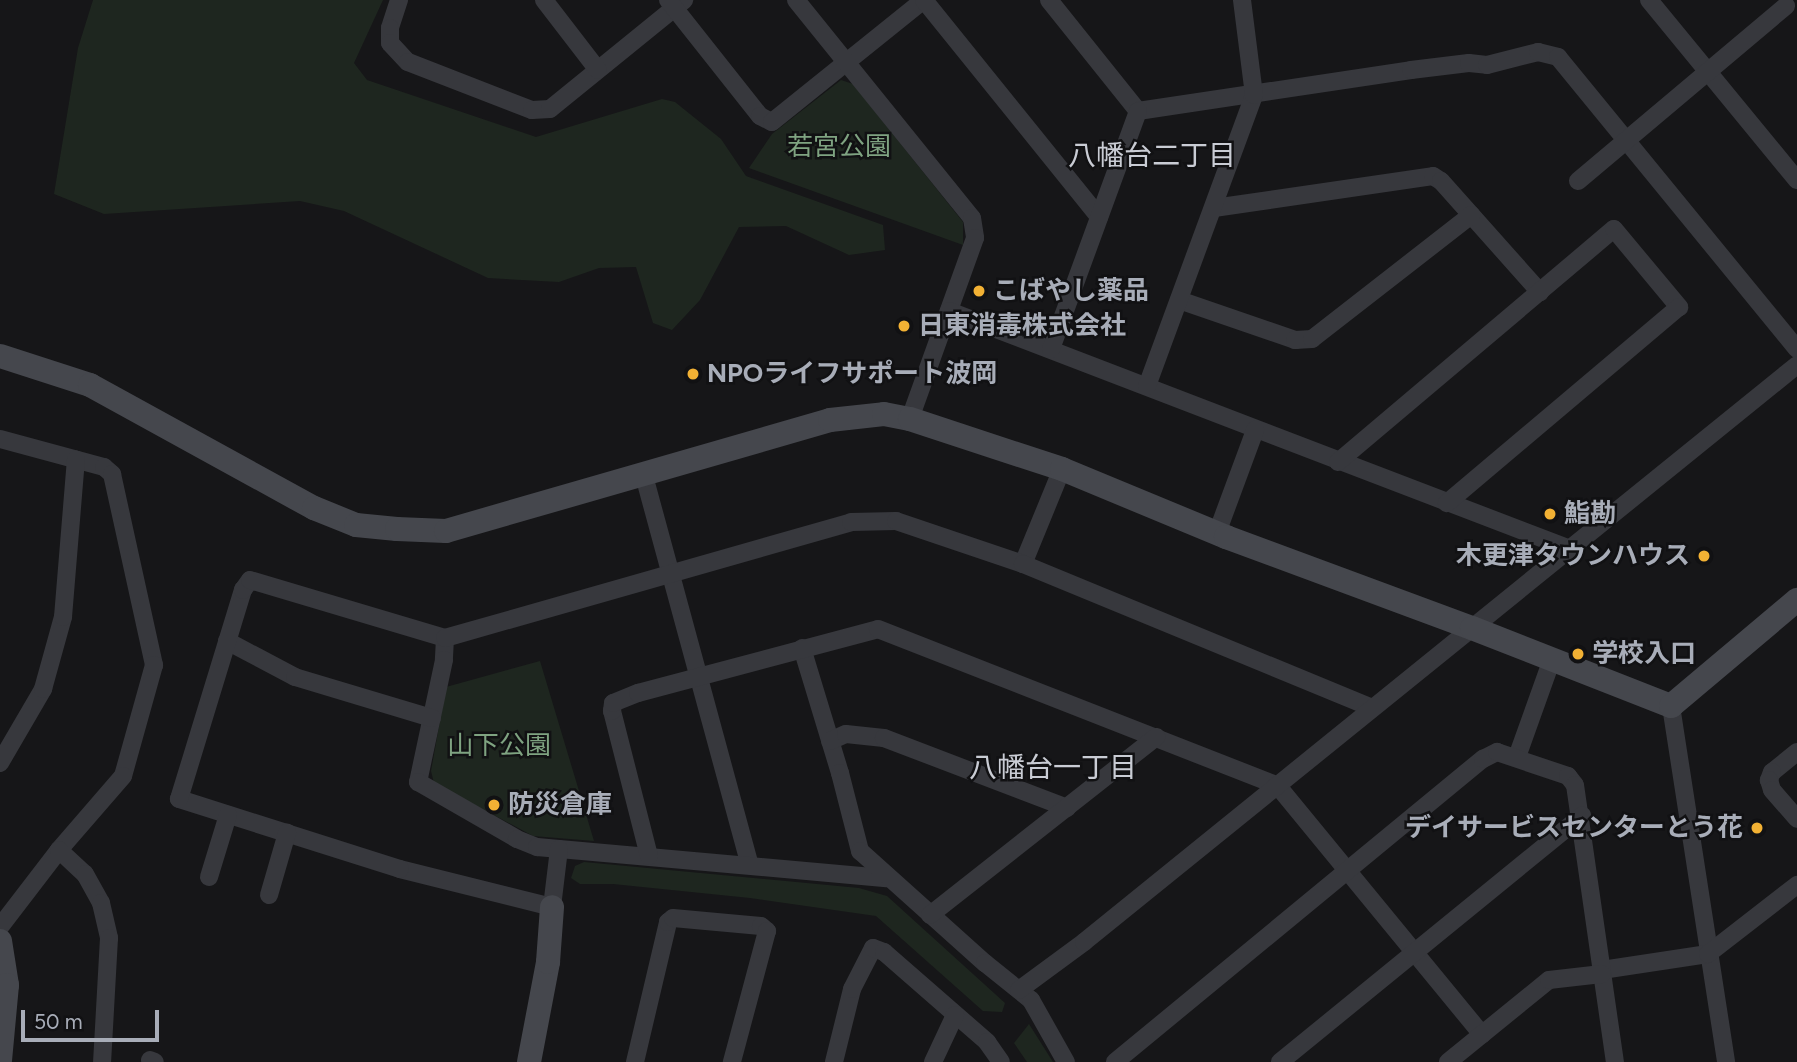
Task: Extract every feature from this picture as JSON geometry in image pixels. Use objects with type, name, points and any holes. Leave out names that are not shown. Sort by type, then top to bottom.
[{"type":"street","points":[[399,0],[390,28],[390,43],[408,62],[533,110],[550,109],[676,3],[760,116],[772,122],[924,0],[1099,218]]},
{"type":"street","points":[[544,0],[598,70]]},
{"type":"street","points":[[1049,0],[1138,111]]},
{"type":"street","points":[[1147,386],[1254,95],[1242,0]]},
{"type":"street","points":[[1649,0],[1797,180]]},
{"type":"street","points":[[803,3],[847,64],[972,218],[975,238],[910,419]]},
{"type":"street","points":[[1578,181],[1788,8]]},
{"type":"street","points":[[1138,111],[1492,57],[1538,52],[1558,57],[1797,349]]},
{"type":"street","points":[[1051,349],[1138,111]]},
{"type":"street","points":[[1214,208],[1433,177],[1441,181],[1540,292]]},
{"type":"street","points":[[1179,300],[1295,341],[1312,339],[1471,215]]},
{"type":"street","points":[[1338,463],[1614,229],[1679,307],[1447,503]]},
{"type":"street","points":[[949,311],[1147,386],[1338,463],[1570,549]]},
{"type":"street","points":[[0,356],[90,385],[314,508],[356,525],[446,531],[643,472],[855,415],[884,414],[910,419],[1062,469],[1217,533],[1671,706]]},
{"type":"street","points":[[1019,990],[1084,942],[1797,365]]},
{"type":"street","points":[[1217,533],[1255,430]]},
{"type":"street","points":[[0,439],[104,467],[112,474],[153,665],[122,776],[59,850],[0,926]]},
{"type":"street","points":[[0,763],[43,689],[63,618],[76,460]]},
{"type":"street","points":[[1023,564],[1062,469]]},
{"type":"street","points":[[643,472],[750,865]]},
{"type":"street","points":[[552,907],[400,869],[179,799],[243,590],[250,580],[445,638],[851,522],[896,522],[1023,564],[1373,708]]},
{"type":"street","points":[[1671,706],[1797,600]]},
{"type":"street","points":[[649,856],[612,711],[613,703],[700,676],[878,629],[1277,785],[1482,1035]]},
{"type":"street","points":[[445,638],[444,660],[418,782],[517,839],[537,846],[559,849],[887,878]]},
{"type":"street","points":[[227,641],[295,677],[432,718]]},
{"type":"street","points":[[802,648],[831,741],[860,851],[887,878],[1031,1000],[1066,1062]]},
{"type":"street","points":[[1517,757],[1552,659]]},
{"type":"street","points":[[1671,706],[1726,1062]]},
{"type":"street","points":[[831,741],[846,734],[884,738],[1067,808]]},
{"type":"street","points":[[930,915],[1156,737]]},
{"type":"street","points":[[1115,1062],[1483,759],[1497,752],[1568,776],[1575,785],[1582,816],[1615,1062]]},
{"type":"street","points":[[1797,752],[1772,772],[1769,780],[1772,790],[1797,819]]},
{"type":"street","points":[[209,877],[228,815]]},
{"type":"street","points":[[1280,1062],[1582,816]]},
{"type":"street","points":[[269,895],[287,833]]},
{"type":"street","points":[[529,1062],[548,962],[559,849]]},
{"type":"street","points":[[59,850],[85,874],[101,903],[109,938],[103,1062]]},
{"type":"street","points":[[1448,1062],[1549,981],[1709,954],[1797,885]]},
{"type":"street","points":[[635,1062],[668,922],[673,918],[761,926],[767,931],[732,1062]]},
{"type":"street","points":[[0,941],[7,985],[0,1060]]},
{"type":"street","points":[[834,1062],[852,989],[873,948],[884,952],[987,1042],[1001,1062]]},
{"type":"street","points":[[933,1062],[955,1015]]},
{"type":"green space","points":[[93,0],[383,0],[354,63],[367,80],[536,137],[662,99],[675,102],[721,139],[746,176],[883,225],[885,250],[849,255],[786,226],[739,227],[700,300],[672,330],[653,323],[636,267],[599,268],[559,282],[488,278],[344,211],[300,201],[104,214],[54,194],[78,48]]},
{"type":"green space","name":"若宮公園","points":[[841,80],[853,84],[963,222],[963,245],[749,168],[772,134]]},
{"type":"green space","name":"山下公園","points":[[540,661],[594,841],[533,836],[434,783],[431,771],[446,687]]},
{"type":"green space","points":[[584,862],[859,888],[887,896],[1005,1003],[1002,1012],[983,1011],[876,916],[750,898],[613,884],[580,884],[571,878],[575,866]]},
{"type":"green space","points":[[1029,1024],[1053,1062],[1027,1062],[1014,1043]]},
{"type":"place","name":"こばやし薬品","points":[[979,291]]},
{"type":"place","name":"日東消毒株式会社","points":[[904,326]]},
{"type":"place","name":"NPOライフサポート波岡","points":[[693,374]]},
{"type":"place","name":"鮨勘","points":[[1550,514]]},
{"type":"place","name":"木更津タウンハウス","points":[[1704,556]]},
{"type":"place","name":"学校入口","points":[[1578,654]]},
{"type":"place","name":"防災倉庫","points":[[494,805]]},
{"type":"place","name":"デイサービスセンターとう花","points":[[1757,828]]},
{"type":"district","name":"八幡台二丁目","points":[[1152,155]]},
{"type":"district","name":"八幡台一丁目","points":[[1053,767]]}]
